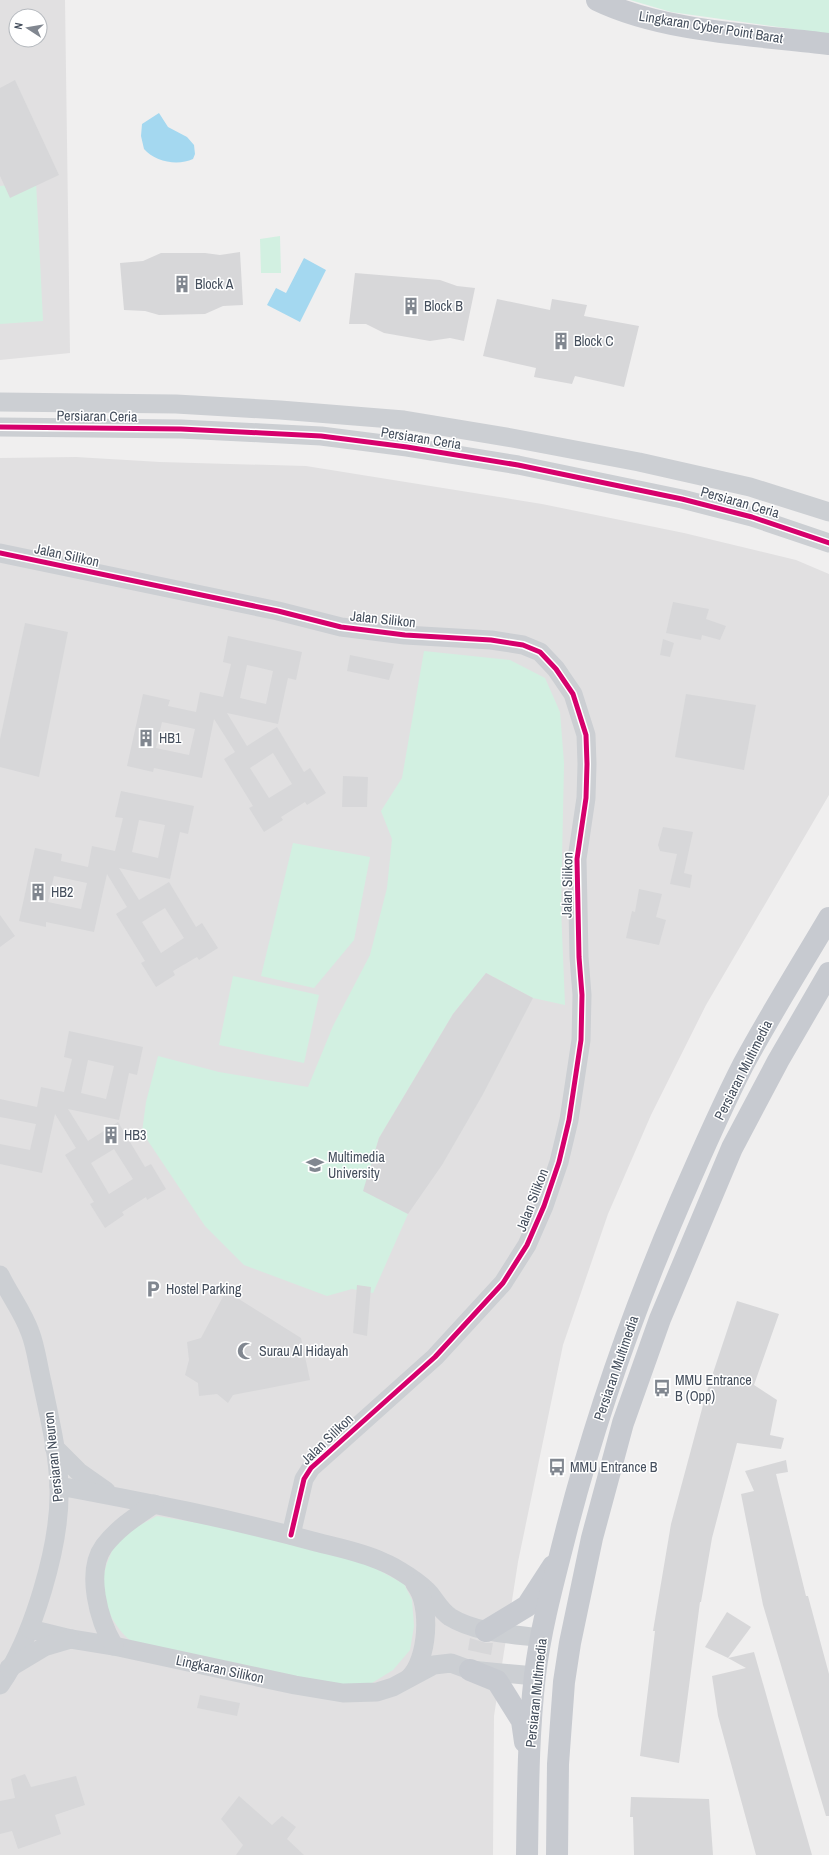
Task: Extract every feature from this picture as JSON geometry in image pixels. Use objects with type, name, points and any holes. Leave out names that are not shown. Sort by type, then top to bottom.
[{"type":"main road","name":"Lingkaran Cyber Point Barat","points":[[597,0],[613,8],[638,16],[696,28],[829,44]]},
{"type":"main road","name":"Persiaran Multimedia","points":[[527,1855],[535,1676],[541,1638],[561,1552],[599,1415],[641,1296],[665,1237],[717,1120],[742,1067],[773,1011],[829,918]]},
{"type":"main road","name":"Persiaran Multimedia","points":[[557,1855],[558,1764],[564,1682],[570,1643],[592,1538],[623,1423],[660,1319],[732,1148],[778,1060],[829,973]]},
{"type":"main road","points":[[486,1631],[527,1606],[561,1552]]},
{"type":"main road","points":[[470,1670],[497,1681],[522,1721],[529,1787]]},
{"type":"street","name":"Persiaran Ceria","points":[[0,402],[176,404],[280,410],[404,420],[512,438],[639,462],[750,487],[829,512]]},
{"type":"street","name":"Persiaran Ceria","points":[[0,427],[181,429],[321,436],[407,447],[518,465],[682,499],[752,517],[829,543]]},
{"type":"street","name":"Jalan Silikon","points":[[0,553],[278,611],[341,627],[405,635],[491,640],[522,645],[540,652],[556,669],[574,694],[586,734],[586,798],[578,859],[579,957],[582,995],[581,1040],[569,1120],[559,1162],[544,1206],[527,1245],[503,1283],[434,1357],[311,1468],[304,1479],[291,1535]]},
{"type":"street","name":"Persiaran Neuron","points":[[0,1275],[30,1332],[51,1421],[59,1486],[58,1510],[51,1553],[30,1629],[0,1685]]},
{"type":"street","points":[[54,1447],[78,1472],[114,1496]]},
{"type":"street","points":[[59,1486],[154,1504],[291,1535],[361,1554],[384,1562],[401,1571],[430,1593],[440,1608],[451,1617],[486,1631],[541,1638]]},
{"type":"street","points":[[114,1646],[106,1633],[99,1614],[95,1590],[96,1569],[103,1547],[123,1525],[154,1504]]},
{"type":"street","points":[[401,1571],[417,1587],[422,1602],[425,1619],[426,1639],[415,1672],[409,1678]]},
{"type":"street","name":"Lingkaran Silikon","points":[[30,1629],[71,1639],[114,1646],[296,1685],[342,1693],[377,1692],[393,1687],[434,1665],[451,1663],[470,1670],[535,1676]]},
{"type":"street","points":[[9,1668],[44,1647],[71,1639]]},
{"type":"shaded area","points":[[0,0],[65,0],[70,353],[0,360]]},
{"type":"shaded area","name":"Multimedia University","points":[[76,457],[160,462],[306,466],[542,504],[684,533],[796,560],[829,574],[829,795],[706,1005],[651,1115],[608,1214],[563,1345],[518,1562],[494,1716],[493,1855],[0,1855],[0,458]]},
{"type":"green space","points":[[630,0],[829,0],[829,34],[671,12]]},
{"type":"green space","points":[[36,182],[43,321],[0,324],[0,186]]},
{"type":"green space","points":[[280,236],[281,273],[261,273],[260,239]]},
{"type":"green space","points":[[424,651],[510,660],[545,678],[560,712],[564,763],[561,908],[565,1005],[533,998],[486,973],[453,1014],[379,1138],[364,1191],[408,1214],[373,1293],[352,1289],[327,1296],[244,1265],[205,1226],[142,1132],[146,1102],[158,1056],[219,1072],[308,1087],[333,1026],[370,955],[387,888],[392,839],[381,811],[402,778]]},
{"type":"green space","points":[[293,843],[370,857],[354,940],[314,988],[261,976]]},
{"type":"green space","points":[[233,976],[319,995],[304,1063],[219,1045]]},
{"type":"green space","points":[[157,1516],[227,1528],[364,1562],[404,1584],[412,1600],[414,1626],[410,1650],[393,1670],[372,1683],[335,1687],[136,1645],[126,1637],[118,1627],[106,1605],[103,1581],[105,1568],[115,1543],[122,1536]]},
{"type":"water","points":[[159,113],[168,127],[187,137],[194,145],[195,154],[193,159],[181,162],[167,162],[154,157],[144,149],[141,136],[142,124]]},
{"type":"water","points":[[304,258],[326,270],[300,322],[267,305],[276,288],[286,293]]},
{"type":"building","points":[[15,80],[59,175],[10,198],[0,176],[0,88]]},
{"type":"building","name":"Block A","points":[[240,252],[243,305],[223,306],[205,314],[159,315],[145,311],[124,310],[120,263],[143,261],[161,253],[205,253],[220,255]]},
{"type":"building","name":"Block B","points":[[355,273],[440,280],[457,286],[475,288],[464,341],[450,338],[430,341],[384,333],[366,324],[349,324]]},
{"type":"building","name":"Block C","points":[[497,299],[550,310],[552,299],[587,305],[584,316],[639,326],[624,387],[575,376],[572,384],[534,377],[536,368],[483,356]]},
{"type":"building","points":[[673,602],[709,609],[706,619],[726,626],[720,640],[702,635],[701,640],[666,633]]},
{"type":"building","points":[[25,623],[68,632],[39,777],[0,767],[0,739]]},
{"type":"building","name":"HB1","points":[[228,636],[302,652],[296,680],[288,678],[278,724],[227,713],[247,746],[277,727],[304,772],[310,768],[326,793],[307,805],[305,802],[281,817],[283,820],[264,832],[249,808],[253,806],[224,759],[235,752],[214,719],[202,778],[154,768],[153,772],[127,766],[143,694],[170,700],[168,706],[196,712],[200,692],[223,697],[231,664],[223,662]],"holes":[[[247,665],[273,671],[266,704],[240,698]],[[162,722],[195,729],[189,755],[156,748]],[[273,753],[292,784],[269,798],[250,768]]]},
{"type":"building","points":[[663,639],[674,643],[670,657],[660,655]]},
{"type":"building","points":[[350,655],[394,664],[389,680],[347,671]]},
{"type":"building","points":[[686,694],[756,705],[744,770],[675,757]]},
{"type":"building","points":[[343,776],[368,777],[367,807],[342,807]]},
{"type":"building","name":"HB2","points":[[121,791],[194,806],[188,834],[180,832],[170,879],[119,868],[139,900],[169,882],[196,927],[202,923],[218,948],[199,960],[197,957],[173,971],[175,975],[156,987],[141,963],[145,961],[116,914],[127,907],[107,874],[94,932],[46,922],[46,927],[19,921],[35,848],[62,854],[61,861],[88,867],[92,846],[115,851],[123,818],[115,817]],"holes":[[[139,820],[165,825],[158,858],[132,852]],[[54,876],[87,883],[81,909],[48,902]],[[165,908],[184,938],[161,953],[142,922]]]},
{"type":"building","points":[[663,827],[693,832],[684,873],[692,875],[690,888],[670,884],[677,854],[660,851],[658,845]]},
{"type":"building","points":[[639,889],[662,894],[656,917],[666,920],[659,945],[626,938],[632,911],[635,912]]},
{"type":"building","points":[[0,915],[15,936],[0,947]]},
{"type":"building","points":[[486,973],[533,998],[482,1096],[442,1165],[408,1214],[363,1191],[379,1138],[453,1014]]},
{"type":"building","name":"HB3","points":[[69,1031],[143,1047],[137,1075],[129,1073],[119,1120],[68,1109],[88,1141],[118,1122],[145,1167],[151,1164],[166,1189],[147,1200],[146,1197],[122,1212],[124,1215],[105,1228],[90,1204],[94,1202],[65,1155],[76,1148],[55,1114],[42,1173],[0,1164],[0,1144],[30,1150],[36,1124],[0,1117],[0,1099],[37,1107],[41,1087],[64,1092],[72,1059],[64,1057]],"holes":[[[88,1060],[114,1066],[106,1099],[81,1093]],[[114,1149],[133,1179],[109,1194],[91,1163]]]},
{"type":"building","points":[[357,1285],[371,1287],[367,1336],[353,1333]]},
{"type":"building","name":"Surau Al Hidayah","points":[[226,1291],[301,1338],[310,1380],[233,1395],[228,1403],[217,1394],[199,1396],[198,1383],[185,1375],[189,1360],[187,1342],[201,1338]]},
{"type":"building","points":[[737,1301],[779,1314],[754,1385],[777,1400],[770,1435],[784,1438],[781,1449],[737,1443],[712,1538],[700,1602],[679,1763],[640,1756],[655,1631],[653,1631],[671,1524],[706,1394]]},
{"type":"building","points":[[786,1460],[788,1472],[776,1474],[806,1596],[808,1596],[829,1674],[829,1816],[826,1816],[763,1605],[741,1494],[754,1491],[745,1471]]},
{"type":"building","points":[[727,1612],[751,1627],[728,1658],[705,1647]]},
{"type":"building","points":[[470,1638],[486,1643],[493,1643],[491,1655],[468,1650]]},
{"type":"building","points":[[754,1652],[812,1855],[756,1855],[718,1716],[712,1676],[746,1668],[728,1658]]},
{"type":"building","points":[[200,1695],[240,1703],[237,1716],[197,1708]]},
{"type":"building","points":[[25,1774],[31,1787],[76,1776],[85,1805],[55,1815],[61,1834],[18,1849],[12,1831],[0,1834],[0,1801],[15,1798],[11,1779]]},
{"type":"building","points":[[239,1796],[272,1825],[282,1816],[296,1827],[287,1839],[304,1855],[236,1855],[243,1845],[221,1819]]},
{"type":"building","points":[[631,1797],[709,1799],[713,1855],[634,1855],[633,1817],[630,1817]]},
{"type":"cycle path","points":[[0,427],[181,429],[321,436],[407,447],[518,465],[682,499],[752,517],[829,543]]},
{"type":"cycle path","points":[[0,553],[278,611],[341,627],[405,635],[491,640],[523,645],[540,652],[556,669],[573,694],[586,735],[586,798],[577,859],[579,957],[582,995],[581,1040],[569,1120],[559,1162],[544,1206],[527,1245],[503,1283],[435,1357],[311,1468],[304,1479],[291,1535]]},
{"type":"place","name":"Block A","points":[[182,284]]},
{"type":"place","name":"Block B","points":[[411,306]]},
{"type":"place","name":"Block C","points":[[561,341]]},
{"type":"place","name":"HB1","points":[[146,738]]},
{"type":"place","name":"HB2","points":[[38,892]]},
{"type":"place","name":"HB3","points":[[111,1135]]},
{"type":"place","name":"Multimedia University","points":[[315,1165]]},
{"type":"place","name":"Hostel Parking","points":[[153,1289]]},
{"type":"place","name":"Surau Al Hidayah","points":[[246,1351]]},
{"type":"place","name":"MMU Entrance B (Opp)","points":[[662,1388]]},
{"type":"place","name":"MMU Entrance B","points":[[557,1467]]}]
